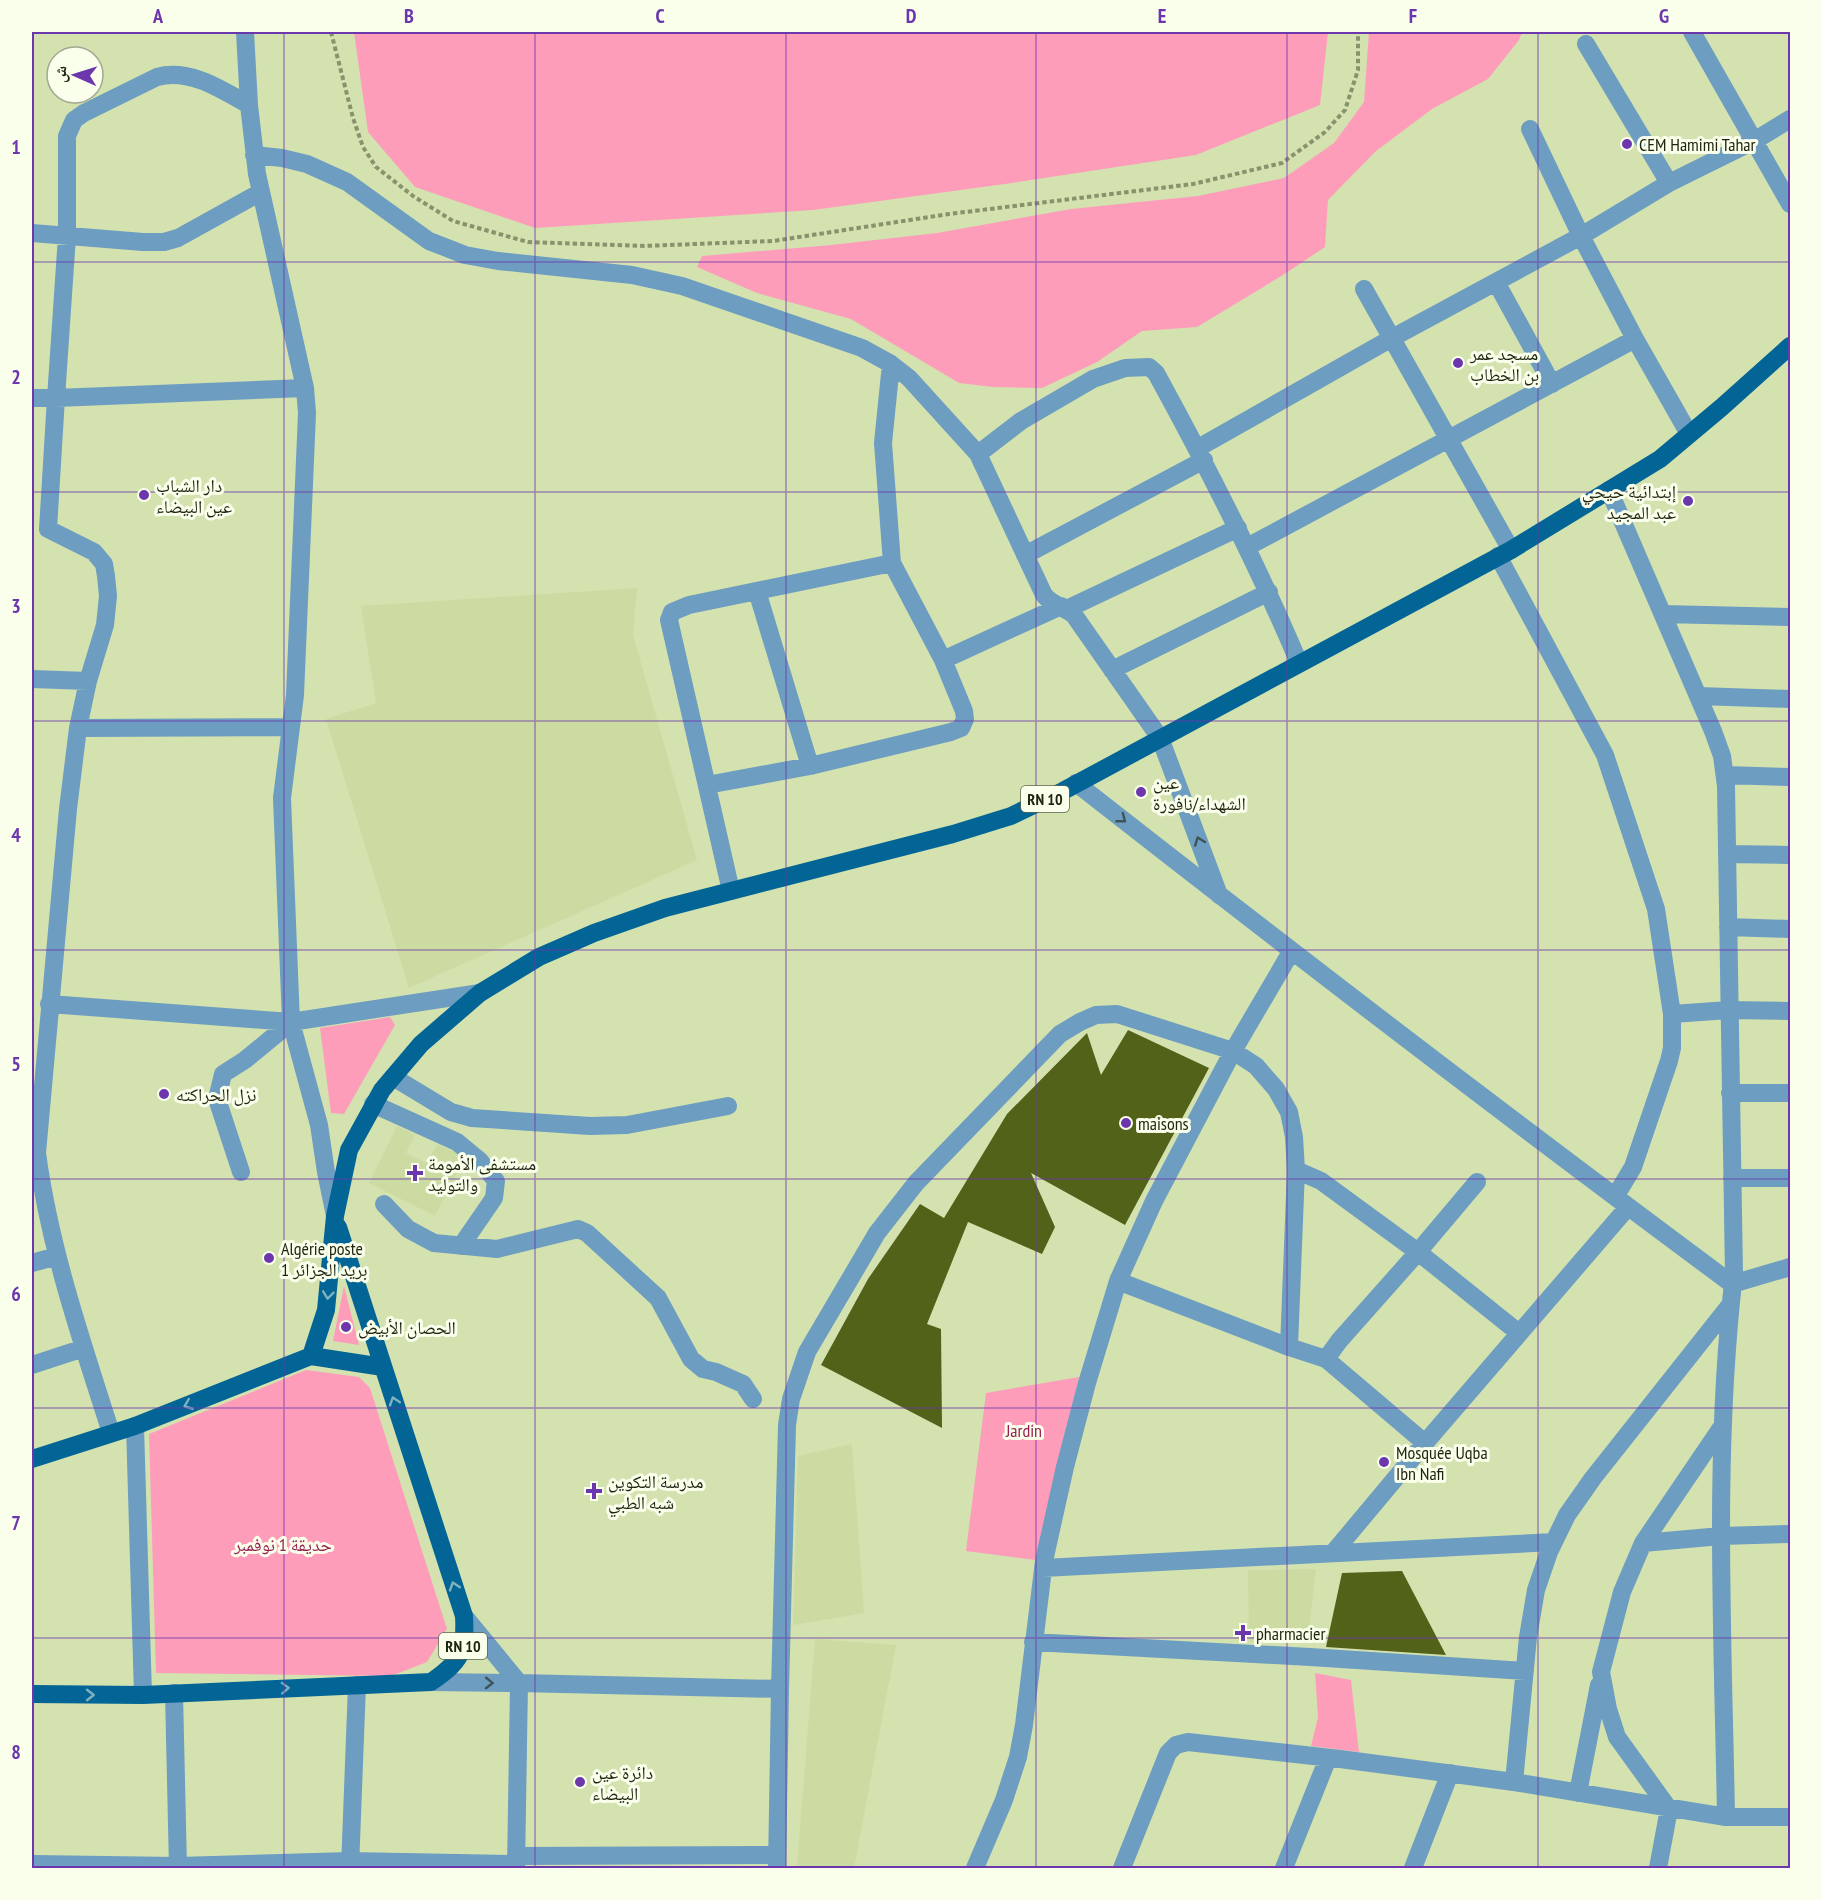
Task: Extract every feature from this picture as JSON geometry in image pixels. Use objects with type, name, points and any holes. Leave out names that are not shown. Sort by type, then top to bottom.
[{"type":"main road","name":"RN 10","points":[[311,1356],[326,1310],[335,1216],[349,1150],[373,1104],[393,1077],[421,1044],[480,993],[539,957],[594,933],[665,908],[973,828],[1011,816],[1504,553],[1609,490],[1660,459],[1791,346]]},
{"type":"main road","name":"RN 10","points":[[32,1694],[143,1695],[431,1682],[452,1667],[461,1653],[465,1638],[464,1616],[335,1216]]},
{"type":"main road","points":[[32,1459],[135,1426],[311,1356],[383,1367]]},
{"type":"street","points":[[245,32],[254,155],[305,388],[307,413],[295,694],[282,798],[291,1022],[319,1125],[335,1216]]},
{"type":"street","points":[[1692,32],[1791,204]]},
{"type":"street","points":[[1586,44],[1669,183]]},
{"type":"street","points":[[111,1433],[57,1256],[34,1153],[78,728],[88,681],[105,625],[108,596],[104,564],[94,552],[40,525],[56,398],[67,236],[68,136],[75,120],[84,113],[157,77],[168,74],[184,75],[223,90],[249,105]]},
{"type":"street","points":[[1025,555],[1201,454],[1392,338],[1581,236],[1669,183],[1754,141],[1791,119]]},
{"type":"street","points":[[1530,129],[1581,236],[1635,339],[1689,434]]},
{"type":"street","points":[[254,155],[307,164],[347,182],[429,241],[465,255],[498,261],[632,275],[682,286],[862,348],[891,364],[909,378],[978,454],[1044,595],[1051,603],[1074,615],[1160,738],[1219,895]]},
{"type":"street","points":[[32,233],[164,242],[178,238],[261,192]]},
{"type":"street","points":[[1496,282],[1552,384]]},
{"type":"street","points":[[1333,1553],[1519,1333],[1622,1202],[1672,1048],[1672,1014],[1656,909],[1605,754],[1449,440],[1364,289]]},
{"type":"street","points":[[1247,547],[1635,339]]},
{"type":"street","points":[[707,785],[810,766],[951,732],[961,728],[965,719],[964,711],[943,660],[892,563],[883,443],[891,364]]},
{"type":"street","points":[[978,454],[1021,421],[1093,380],[1125,368],[1149,367],[1156,373],[1201,454],[1269,592],[1299,663]]},
{"type":"street","points":[[32,398],[305,388]]},
{"type":"street","points":[[1609,490],[1713,731],[1722,756],[1725,775],[1732,1179],[1732,1284],[1725,1350],[1721,1536],[1726,1817]]},
{"type":"street","points":[[943,660],[1064,608],[1238,528]]},
{"type":"street","points":[[731,891],[669,620],[672,612],[689,604],[892,563]]},
{"type":"street","points":[[757,591],[810,766]]},
{"type":"street","points":[[1112,670],[1269,592]]},
{"type":"street","points":[[1663,614],[1791,617]]},
{"type":"street","points":[[32,679],[88,681]]},
{"type":"street","points":[[1698,696],[1791,699]]},
{"type":"street","points":[[78,728],[291,727]]},
{"type":"street","points":[[1725,775],[1791,777]]},
{"type":"street","points":[[1076,783],[1292,952],[1732,1284]]},
{"type":"street","points":[[1727,854],[1791,855]]},
{"type":"street","points":[[1728,927],[1791,929]]},
{"type":"street","points":[[975,1869],[1004,1800],[1018,1757],[1043,1568],[1065,1467],[1087,1383],[1118,1281],[1154,1201],[1233,1051],[1292,952]]},
{"type":"street","points":[[50,1004],[291,1022],[480,993]]},
{"type":"street","points":[[1672,1014],[1729,1010],[1791,1011]]},
{"type":"street","points":[[32,1864],[178,1867],[777,1862],[787,1425],[791,1399],[807,1352],[877,1233],[916,1182],[1060,1034],[1096,1015],[1117,1014],[1233,1051],[1256,1066],[1276,1089],[1288,1112],[1294,1137],[1296,1170],[1289,1347]]},
{"type":"street","points":[[241,1172],[217,1099],[224,1074],[291,1022]]},
{"type":"street","points":[[393,1077],[451,1112],[472,1118],[590,1126],[627,1125],[728,1106]]},
{"type":"street","points":[[1730,1093],[1791,1093]]},
{"type":"street","points":[[373,1104],[457,1142],[480,1161],[496,1181],[494,1198],[461,1246]]},
{"type":"street","points":[[1296,1170],[1321,1181],[1418,1252],[1519,1333]]},
{"type":"street","points":[[1732,1179],[1791,1178]]},
{"type":"street","points":[[1326,1359],[1476,1182]]},
{"type":"street","points":[[384,1203],[408,1229],[434,1243],[497,1249],[578,1229],[587,1233],[658,1298],[692,1359],[703,1369],[743,1384],[753,1399]]},
{"type":"street","points":[[32,1263],[57,1256]]},
{"type":"street","points":[[1732,1284],[1791,1267]]},
{"type":"street","points":[[1118,1281],[1326,1359],[1425,1443]]},
{"type":"street","points":[[1514,1782],[1528,1637],[1536,1590],[1554,1542],[1568,1515],[1593,1478],[1730,1305]]},
{"type":"street","points":[[32,1365],[84,1348]]},
{"type":"street","points":[[1578,1793],[1602,1672],[1622,1592],[1643,1543],[1723,1425]]},
{"type":"street","points":[[135,1426],[143,1695]]},
{"type":"street","points":[[1643,1543],[1721,1536],[1791,1534]]},
{"type":"street","points":[[1043,1568],[1554,1542]]},
{"type":"street","points":[[464,1616],[519,1683],[516,1863]]},
{"type":"street","points":[[1033,1642],[1525,1671]]},
{"type":"street","points":[[1602,1672],[1608,1709],[1617,1737],[1668,1809],[1658,1869]]},
{"type":"street","points":[[431,1682],[780,1689]]},
{"type":"street","points":[[350,1865],[357,1685]]},
{"type":"street","points":[[174,1693],[178,1867]]},
{"type":"street","points":[[1122,1869],[1168,1753],[1176,1745],[1188,1742],[1450,1773],[1726,1817],[1791,1817]]},
{"type":"street","points":[[1284,1869],[1328,1758]]},
{"type":"street","points":[[1413,1869],[1450,1773]]},
{"type":"path","points":[[331,32],[353,118],[363,147],[376,167],[392,181],[453,221],[528,242],[644,246],[773,241],[949,214],[1193,184],[1282,163],[1325,132],[1345,110],[1358,70],[1358,32]]},
{"type":"shaded area","points":[[637,588],[633,635],[697,860],[409,988],[326,719],[376,703],[361,606]]},
{"type":"shaded area","name":"مستشفى الأمومة والتوليد","points":[[397,1126],[415,1135],[406,1153],[426,1163],[438,1144],[465,1157],[435,1216],[369,1183]]},
{"type":"shaded area","points":[[852,1444],[864,1613],[793,1625],[798,1456]]},
{"type":"shaded area","points":[[1316,1569],[1308,1637],[1249,1642],[1248,1570]]},
{"type":"shaded area","points":[[815,1639],[896,1645],[854,1868],[797,1868]]},
{"type":"green space","points":[[354,32],[1328,32],[1320,105],[1196,155],[813,210],[535,228],[415,187],[368,132]]},
{"type":"green space","points":[[1369,32],[1522,32],[1519,40],[1488,79],[1432,109],[1376,151],[1328,200],[1325,247],[1197,327],[1142,331],[1097,362],[1042,388],[993,387],[959,383],[851,319],[757,293],[697,267],[702,256],[937,233],[1071,209],[1198,196],[1284,178],[1334,143],[1364,102]]},
{"type":"green space","points":[[390,1017],[395,1025],[344,1114],[331,1113],[320,1028]]},
{"type":"green space","points":[[344,1286],[359,1345],[333,1341]]},
{"type":"green space","name":"حديقة 1 نوفمبر","points":[[306,1370],[359,1377],[370,1388],[447,1629],[427,1662],[391,1676],[156,1673],[149,1434]]},
{"type":"green space","name":"Jardin","points":[[1079,1377],[1051,1497],[1044,1561],[966,1551],[986,1393]]},
{"type":"green space","points":[[1315,1673],[1351,1680],[1359,1752],[1311,1746],[1318,1717]]},
{"type":"building","points":[[1128,1030],[1209,1068],[1125,1225],[1031,1173],[1055,1227],[1042,1254],[968,1222],[927,1324],[941,1329],[942,1428],[821,1365],[868,1279],[920,1204],[944,1218],[1007,1114],[1087,1033],[1101,1075]]},
{"type":"building","points":[[1402,1571],[1446,1655],[1326,1647],[1342,1573]]},
{"type":"place","name":"CEM Hamimi Tahar","points":[[1627,144]]},
{"type":"place","name":"مسجد عمر بن الخطاب","points":[[1458,363]]},
{"type":"place","name":"دار الشباب عين البيضاء","points":[[144,495]]},
{"type":"place","name":"إبتدائية حيحي عبد المجيد","points":[[1688,501]]},
{"type":"place","name":"عين الشهداء/نافورة","points":[[1141,792]]},
{"type":"place","name":"نزل الحراكته","points":[[164,1094]]},
{"type":"place","name":"maisons","points":[[1126,1123]]},
{"type":"place","name":"مستشفى الأمومة والتوليد","points":[[415,1173]]},
{"type":"place","name":"Algérie poste 1 بريد الجزائر","points":[[269,1258]]},
{"type":"place","name":"الحصان الأبيض","points":[[346,1327]]},
{"type":"place","name":"Mosquée Uqba Ibn Nafi","points":[[1384,1462]]},
{"type":"place","name":"مدرسة التكوين شبه الطبي","points":[[594,1491]]},
{"type":"place","name":"pharmacier","points":[[1243,1633]]},
{"type":"place","name":"دائرة عين البيضاء","points":[[580,1782]]}]
